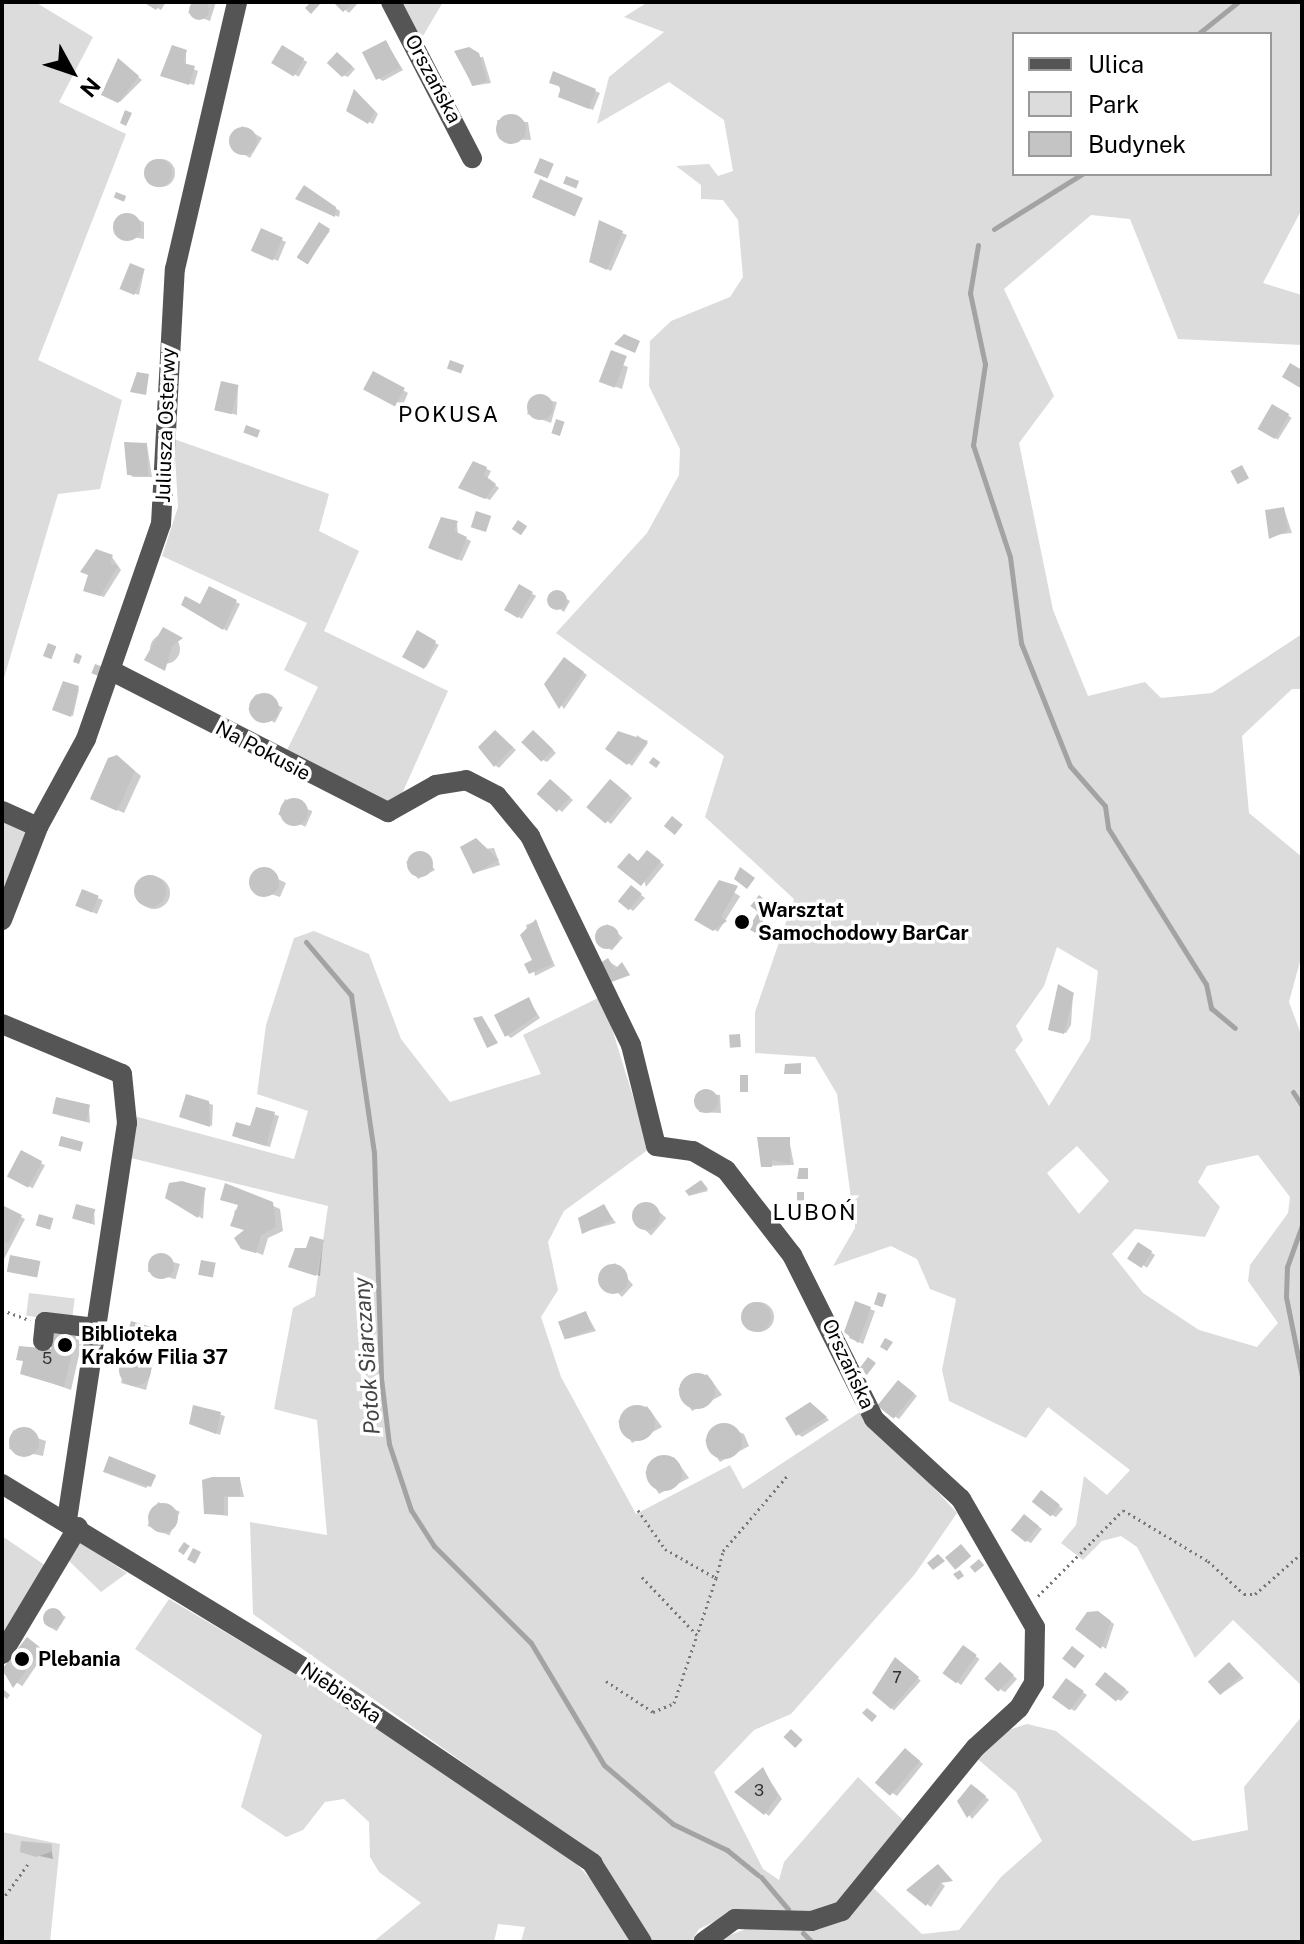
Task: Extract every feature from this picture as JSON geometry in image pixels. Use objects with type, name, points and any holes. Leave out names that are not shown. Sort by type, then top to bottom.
[{"type":"street","name":"Juliusza Osterwy","points":[[2,920],[38,827],[112,671],[161,524],[175,269],[237,2]]},
{"type":"street","name":"Orszańska","points":[[391,2],[472,158]]},
{"type":"street","name":"Na Pokusie","points":[[112,671],[362,803],[388,812],[416,798]]},
{"type":"street","name":"Orszańska","points":[[416,798],[436,785],[476,782],[530,836],[631,1045],[656,1146],[693,1151],[726,1170],[792,1255],[874,1419],[961,1499],[1025,1609],[1039,1657],[1028,1693],[842,1911],[812,1921],[735,1919],[703,1942]]},
{"type":"street","points":[[2,811],[38,827]]},
{"type":"street","points":[[2,1024],[122,1074],[127,1123],[96,1328],[72,1524],[2,1654]]},
{"type":"street","points":[[43,1341],[45,1322],[96,1328]]},
{"type":"street","name":"Niebieska","points":[[2,1484],[306,1669],[592,1863],[642,1942]]},
{"type":"path","points":[[2,1310],[27,1320]]},
{"type":"path","points":[[606,1681],[653,1712],[674,1703],[723,1551],[787,1476]]},
{"type":"path","points":[[638,1510],[665,1549],[716,1578]]},
{"type":"path","points":[[1025,1609],[1123,1510],[1208,1561],[1244,1594],[1302,1553]]},
{"type":"path","points":[[641,1576],[697,1635]]},
{"type":"path","points":[[2,1900],[28,1864]]},
{"type":"green space","points":[[2,2],[35,2],[93,37],[59,102],[126,134],[38,360],[122,400],[100,489],[58,494],[2,685]]},
{"type":"green space","points":[[397,2],[443,2],[420,41]]},
{"type":"green space","points":[[648,2],[1302,2],[1302,209],[1263,283],[1302,295],[1302,345],[1178,339],[1130,219],[1091,215],[1004,289],[1054,396],[1019,443],[1053,610],[1088,696],[1145,682],[1161,698],[1212,693],[1302,634],[1302,689],[1292,689],[1242,736],[1249,813],[1302,857],[1302,954],[1289,1002],[1302,1037],[1302,1686],[1233,1620],[1195,1658],[1137,1547],[1121,1536],[1102,1541],[1083,1560],[1061,1543],[1076,1525],[1084,1476],[1107,1495],[1130,1470],[1048,1407],[1026,1438],[949,1401],[942,1370],[956,1299],[930,1289],[917,1259],[891,1246],[833,1266],[855,1228],[837,1094],[815,1057],[755,1053],[755,1012],[794,899],[705,817],[724,756],[556,633],[647,533],[679,475],[680,449],[649,386],[650,341],[671,321],[730,297],[743,277],[738,220],[723,200],[701,199],[701,185],[676,166],[709,164],[718,176],[733,171],[724,120],[669,82],[597,124],[609,77],[664,32],[624,17]],"holes":[[[1057,947],[1098,971],[1090,1040],[1049,1106],[1015,1050],[1023,1040],[1016,1026],[1044,986]],[[1077,1146],[1109,1181],[1079,1214],[1047,1173]],[[1258,1155],[1290,1197],[1288,1213],[1250,1265],[1248,1281],[1278,1323],[1257,1347],[1199,1330],[1143,1293],[1112,1254],[1135,1229],[1205,1237],[1220,1207],[1198,1182],[1207,1166]]]},
{"type":"green space","points":[[174,439],[329,494],[319,531],[359,551],[324,631],[448,691],[401,796],[383,805],[284,756],[318,687],[284,670],[307,623],[162,556],[178,507]]},
{"type":"green space","points":[[2,819],[30,832],[2,904]]},
{"type":"green space","points":[[314,931],[369,954],[401,1039],[450,1102],[541,1074],[523,1035],[602,996],[649,1149],[564,1211],[548,1242],[558,1290],[541,1317],[561,1377],[636,1514],[730,1465],[743,1489],[863,1410],[957,1513],[915,1574],[791,1714],[754,1730],[714,1772],[763,1869],[779,1880],[784,1862],[858,1777],[905,1822],[863,1878],[922,1934],[959,1930],[1001,1877],[1042,1841],[1016,1792],[973,1755],[1002,1732],[1027,1724],[1056,1731],[1193,1841],[1248,1830],[1244,1787],[1302,1716],[1302,1942],[712,1942],[751,1927],[737,1911],[699,1929],[691,1942],[651,1942],[597,1857],[253,1614],[250,1522],[327,1535],[317,1420],[274,1409],[293,1308],[315,1296],[328,1206],[127,1157],[134,1116],[294,1159],[308,1111],[257,1094],[266,1025],[294,938]]},
{"type":"green space","points":[[29,1293],[75,1299],[72,1321],[26,1316]]},
{"type":"green space","points":[[2,1536],[49,1568],[9,1638],[2,1627]]},
{"type":"green space","points":[[78,1541],[127,1573],[101,1592],[66,1558]]},
{"type":"green space","points":[[169,1599],[348,1705],[573,1860],[606,1896],[630,1942],[521,1942],[525,1927],[498,1924],[494,1942],[373,1942],[421,1903],[379,1872],[370,1857],[369,1822],[344,1799],[325,1802],[303,1830],[286,1837],[241,1807],[262,1735],[135,1649]]},
{"type":"green space","points":[[2,1832],[60,1844],[50,1942],[2,1942]]},
{"type":"building","points":[[195,0],[203,0],[209,10],[203,20],[195,20],[189,14],[189,6]]},
{"type":"building","points":[[143,2],[161,2],[156,10]]},
{"type":"building","points":[[311,2],[320,4],[311,14],[305,8]]},
{"type":"building","points":[[333,2],[353,2],[343,12]]},
{"type":"building","points":[[386,40],[400,68],[376,80],[362,52]]},
{"type":"building","points":[[172,45],[187,50],[183,63],[195,66],[189,85],[160,76]]},
{"type":"building","points":[[282,45],[304,58],[293,76],[271,63]]},
{"type":"building","points":[[469,47],[479,53],[487,81],[473,86],[454,51]]},
{"type":"building","points":[[337,52],[352,66],[342,77],[327,63]]},
{"type":"building","points":[[118,58],[139,76],[118,103],[101,95]]},
{"type":"building","points":[[553,71],[596,89],[589,109],[558,97],[561,87],[549,83]]},
{"type":"building","points":[[354,89],[375,111],[368,124],[346,111]]},
{"type":"building","points":[[125,110],[132,113],[126,126],[120,123]]},
{"type":"building","points":[[511,114],[517,115],[525,123],[525,135],[517,143],[511,144],[505,143],[497,135],[496,129],[497,123],[505,115]]},
{"type":"building","points":[[243,127],[253,131],[257,141],[253,151],[243,155],[233,151],[229,141],[233,131]]},
{"type":"building","points":[[540,158],[554,164],[548,179],[534,173]]},
{"type":"building","points":[[158,159],[168,163],[172,173],[168,183],[158,187],[148,183],[144,173],[148,163]]},
{"type":"building","points":[[566,176],[579,181],[576,188],[563,183]]},
{"type":"building","points":[[540,179],[583,198],[575,216],[532,197]]},
{"type":"building","points":[[304,185],[336,207],[335,217],[295,199]]},
{"type":"building","points":[[116,192],[126,196],[124,202],[114,198]]},
{"type":"building","points":[[127,213],[137,217],[141,227],[137,237],[127,241],[117,237],[113,227],[117,217]]},
{"type":"building","points":[[599,220],[623,231],[607,270],[589,262]]},
{"type":"building","points":[[319,222],[330,229],[308,265],[297,258]]},
{"type":"building","points":[[261,228],[283,238],[273,261],[251,251]]},
{"type":"building","points":[[130,263],[145,269],[134,295],[120,289]]},
{"type":"building","points":[[624,334],[640,341],[635,353],[614,344]]},
{"type":"building","points":[[611,350],[627,356],[615,388],[599,382]]},
{"type":"building","points":[[450,360],[464,365],[461,374],[447,368]]},
{"type":"building","points":[[1290,363],[1302,370],[1302,389],[1282,377]]},
{"type":"building","points":[[373,371],[405,388],[395,406],[363,390]]},
{"type":"building","points":[[137,372],[149,374],[146,395],[130,392]]},
{"type":"building","points":[[221,381],[239,385],[232,414],[214,410]]},
{"type":"building","points":[[540,394],[549,398],[553,407],[549,416],[540,420],[531,416],[527,407],[531,398]]},
{"type":"building","points":[[1272,404],[1289,414],[1275,439],[1258,429]]},
{"type":"building","points":[[556,419],[565,422],[560,436],[551,433]]},
{"type":"building","points":[[246,425],[260,430],[257,438],[243,433]]},
{"type":"building","points":[[124,442],[147,443],[148,476],[127,475]]},
{"type":"building","points":[[473,461],[487,467],[484,475],[496,484],[485,499],[458,488]]},
{"type":"building","points":[[1242,465],[1249,478],[1238,484],[1231,471]]},
{"type":"building","points":[[1284,507],[1288,531],[1269,539],[1265,510]]},
{"type":"building","points":[[476,511],[491,516],[486,532],[471,527]]},
{"type":"building","points":[[441,517],[458,521],[454,531],[467,537],[458,560],[428,548]]},
{"type":"building","points":[[518,520],[527,526],[521,535],[512,529]]},
{"type":"building","points":[[96,549],[113,555],[110,563],[118,566],[100,596],[83,591],[88,575],[80,572]]},
{"type":"building","points":[[519,584],[533,592],[518,618],[504,610]]},
{"type":"building","points":[[209,586],[237,600],[223,630],[181,605],[185,596],[200,604]]},
{"type":"building","points":[[553,590],[561,590],[567,600],[561,610],[553,610],[547,604],[547,596]]},
{"type":"building","points":[[163,627],[183,638],[172,646],[165,671],[144,660]]},
{"type":"building","points":[[417,630],[436,641],[424,669],[402,657]]},
{"type":"building","points":[[48,643],[56,646],[51,659],[43,656]]},
{"type":"building","points":[[76,653],[82,656],[79,664],[73,662]]},
{"type":"building","points":[[564,657],[584,672],[559,709],[544,684]]},
{"type":"building","points":[[95,664],[103,667],[100,677],[91,673]]},
{"type":"building","points":[[63,681],[79,686],[71,717],[52,710]]},
{"type":"building","points":[[264,693],[270,694],[278,702],[278,714],[270,722],[264,723],[258,722],[250,714],[249,708],[250,702],[258,694]]},
{"type":"building","points":[[495,730],[513,747],[494,767],[478,747]]},
{"type":"building","points":[[533,730],[553,749],[541,762],[521,742]]},
{"type":"building","points":[[618,731],[648,741],[627,765],[605,749]]},
{"type":"building","points":[[117,755],[135,771],[117,811],[90,799],[108,758]]},
{"type":"building","points":[[653,757],[660,762],[656,768],[649,763]]},
{"type":"building","points":[[550,779],[570,797],[557,812],[537,794]]},
{"type":"building","points":[[610,779],[629,795],[605,823],[586,807]]},
{"type":"building","points":[[294,798],[304,802],[308,812],[304,822],[294,826],[284,822],[280,812],[284,802]]},
{"type":"building","points":[[672,816],[683,825],[675,835],[664,826]]},
{"type":"building","points":[[476,838],[499,860],[473,874],[460,847]]},
{"type":"building","points":[[647,850],[661,861],[641,886],[617,867],[629,853],[638,861]]},
{"type":"building","points":[[420,851],[429,855],[433,864],[429,873],[420,877],[411,873],[407,864],[411,855]]},
{"type":"building","points":[[264,867],[274,872],[279,882],[274,892],[264,897],[254,892],[249,882],[254,872]]},
{"type":"building","points":[[740,867],[755,878],[747,889],[734,879]]},
{"type":"building","points":[[150,875],[161,880],[166,891],[161,902],[150,907],[139,902],[134,891],[139,880]]},
{"type":"building","points":[[719,880],[738,886],[721,917],[727,921],[713,931],[694,920]]},
{"type":"building","points":[[631,885],[642,894],[629,910],[618,901]]},
{"type":"building","points":[[82,889],[99,896],[92,912],[75,906]]},
{"type":"building","points":[[759,895],[768,902],[759,913],[750,906]]},
{"type":"building","name":"Warsztat Samochodowy BarCar","points":[[739,913],[750,921],[744,930],[733,922]]},
{"type":"building","points":[[757,914],[765,919],[756,933],[748,928]]},
{"type":"building","points":[[536,919],[552,964],[529,974],[524,964],[532,960],[520,935]]},
{"type":"building","points":[[607,925],[616,928],[619,937],[616,946],[607,949],[598,946],[595,937],[598,928]]},
{"type":"building","points":[[608,958],[615,969],[622,962],[630,975],[609,983],[597,965]]},
{"type":"building","points":[[1058,984],[1074,993],[1064,1034],[1048,1030]]},
{"type":"building","points":[[529,997],[537,1015],[505,1037],[494,1015]]},
{"type":"building","points":[[482,1016],[498,1043],[487,1048],[473,1018]]},
{"type":"building","points":[[740,1034],[741,1047],[730,1048],[729,1035]]},
{"type":"building","points":[[801,1063],[801,1074],[784,1074],[785,1064]]},
{"type":"building","points":[[740,1075],[748,1075],[748,1092],[740,1092]]},
{"type":"building","points":[[706,1089],[715,1092],[718,1101],[715,1110],[706,1113],[697,1110],[694,1101],[697,1092]]},
{"type":"building","points":[[186,1094],[209,1101],[210,1127],[179,1117]]},
{"type":"building","points":[[56,1097],[90,1105],[86,1121],[52,1114]]},
{"type":"building","points":[[256,1107],[275,1112],[266,1146],[232,1136],[236,1122],[250,1126]]},
{"type":"building","points":[[61,1136],[83,1142],[81,1152],[58,1146]]},
{"type":"building","points":[[757,1137],[790,1137],[790,1164],[772,1160],[772,1167],[761,1167]]},
{"type":"building","points":[[21,1150],[42,1161],[28,1188],[7,1176]]},
{"type":"building","points":[[799,1168],[808,1168],[808,1179],[797,1179]]},
{"type":"building","points":[[701,1180],[708,1189],[689,1196],[685,1191]]},
{"type":"building","points":[[182,1181],[206,1188],[198,1218],[165,1198],[169,1183]]},
{"type":"building","points":[[225,1183],[273,1202],[276,1227],[261,1235],[256,1253],[241,1249],[234,1238],[244,1230],[230,1226],[238,1205],[220,1200]]},
{"type":"building","points":[[797,1192],[804,1192],[804,1206],[797,1206]]},
{"type":"building","points":[[646,1202],[656,1206],[660,1216],[656,1226],[646,1230],[636,1226],[632,1216],[636,1206]]},
{"type":"building","points":[[76,1204],[95,1209],[91,1224],[72,1218]]},
{"type":"building","points":[[604,1204],[613,1220],[582,1234],[578,1218]]},
{"type":"building","points":[[2,1205],[22,1215],[8,1243],[2,1240]]},
{"type":"building","points":[[39,1214],[53,1218],[50,1230],[36,1226]]},
{"type":"building","points":[[310,1236],[324,1240],[316,1276],[288,1267],[295,1248],[306,1248]]},
{"type":"building","points":[[1138,1242],[1152,1251],[1141,1268],[1127,1259]]},
{"type":"building","points":[[161,1253],[170,1257],[174,1266],[170,1275],[161,1279],[152,1275],[148,1266],[152,1257]]},
{"type":"building","points":[[10,1255],[40,1261],[37,1278],[7,1272]]},
{"type":"building","points":[[201,1260],[216,1263],[213,1278],[198,1275]]},
{"type":"building","points":[[613,1264],[624,1268],[628,1279],[624,1290],[613,1294],[602,1290],[598,1279],[602,1268]]},
{"type":"building","points":[[878,1292],[887,1295],[883,1307],[874,1304]]},
{"type":"building","points":[[855,1301],[871,1307],[858,1343],[844,1332]]},
{"type":"building","points":[[756,1302],[767,1306],[771,1317],[767,1328],[756,1332],[745,1328],[741,1317],[745,1306]]},
{"type":"building","points":[[586,1311],[593,1329],[565,1339],[558,1322]]},
{"type":"building","points":[[131,1321],[156,1328],[152,1344],[127,1336]]},
{"type":"building","points":[[54,1331],[76,1336],[64,1387],[20,1374],[23,1361],[16,1360],[19,1346],[51,1349]]},
{"type":"building","points":[[885,1338],[893,1342],[887,1351],[880,1347]]},
{"type":"building","points":[[135,1354],[147,1358],[151,1370],[147,1382],[135,1386],[123,1382],[119,1370],[123,1358]]},
{"type":"building","points":[[868,1357],[876,1363],[867,1375],[859,1369]]},
{"type":"building","points":[[697,1373],[709,1379],[715,1391],[709,1403],[697,1409],[685,1403],[679,1391],[685,1379]]},
{"type":"building","points":[[898,1380],[914,1393],[894,1419],[877,1406]]},
{"type":"building","points":[[810,1402],[827,1417],[796,1436],[785,1418]]},
{"type":"building","points":[[193,1405],[221,1412],[216,1434],[189,1424]]},
{"type":"building","points":[[637,1405],[649,1411],[655,1423],[649,1435],[637,1441],[625,1435],[619,1423],[625,1411]]},
{"type":"building","points":[[724,1423],[736,1429],[742,1441],[736,1453],[724,1459],[712,1453],[706,1441],[712,1429]]},
{"type":"building","points":[[24,1427],[30,1428],[38,1436],[38,1448],[30,1456],[24,1457],[18,1456],[10,1448],[9,1442],[10,1436],[18,1428]]},
{"type":"building","points":[[664,1455],[676,1461],[682,1473],[676,1485],[664,1491],[652,1485],[646,1473],[652,1461]]},
{"type":"building","points":[[109,1456],[156,1475],[151,1487],[103,1472]]},
{"type":"building","points":[[240,1477],[240,1496],[224,1496],[224,1515],[204,1514],[202,1480]]},
{"type":"building","points":[[1041,1490],[1060,1505],[1051,1517],[1032,1502]]},
{"type":"building","points":[[163,1503],[174,1507],[178,1518],[174,1529],[163,1533],[152,1529],[148,1518],[152,1507]]},
{"type":"building","points":[[1024,1514],[1039,1526],[1026,1542],[1011,1530]]},
{"type":"building","points":[[184,1542],[190,1546],[184,1555],[178,1551]]},
{"type":"building","points":[[961,1544],[971,1556],[955,1570],[945,1557]]},
{"type":"building","points":[[193,1548],[201,1552],[195,1564],[187,1560]]},
{"type":"building","points":[[938,1554],[945,1561],[933,1570],[927,1563]]},
{"type":"building","points":[[979,1559],[984,1565],[975,1573],[970,1567]]},
{"type":"building","points":[[960,1570],[964,1576],[958,1580],[953,1574]]},
{"type":"building","points":[[53,1608],[60,1611],[63,1618],[60,1625],[53,1628],[46,1625],[43,1618],[46,1611]]},
{"type":"building","points":[[1098,1611],[1111,1621],[1101,1649],[1075,1629],[1087,1612]]},
{"type":"building","name":"Plebania","points":[[27,1637],[42,1649],[13,1688],[2,1669]]},
{"type":"building","points":[[963,1645],[977,1655],[956,1683],[942,1673]]},
{"type":"building","points":[[1072,1646],[1085,1656],[1075,1668],[1062,1659]]},
{"type":"building","points":[[895,1657],[919,1677],[891,1709],[872,1693]]},
{"type":"building","points":[[1000,1662],[1014,1675],[998,1692],[984,1679]]},
{"type":"building","points":[[1229,1662],[1241,1675],[1220,1695],[1208,1682]]},
{"type":"building","points":[[1105,1672],[1126,1689],[1116,1701],[1095,1684]]},
{"type":"building","points":[[1066,1678],[1084,1691],[1070,1710],[1052,1697]]},
{"type":"building","points":[[867,1708],[877,1716],[872,1722],[862,1713]]},
{"type":"building","points":[[791,1729],[803,1740],[795,1748],[783,1737]]},
{"type":"building","points":[[905,1748],[920,1761],[890,1796],[875,1783]]},
{"type":"building","points":[[763,1767],[778,1796],[764,1815],[734,1792]]},
{"type":"building","points":[[971,1784],[986,1796],[967,1818],[957,1801]]},
{"type":"building","points":[[21,1841],[52,1844],[51,1852],[36,1857],[20,1852]]},
{"type":"building","points":[[938,1864],[953,1881],[941,1883],[926,1906],[906,1890]]},
{"type":"waterway","points":[[1200,32],[1238,2]]},
{"type":"waterway","points":[[994,229],[1079,176]]},
{"type":"waterway","points":[[978,245],[970,293],[985,364],[973,445],[1010,557],[1021,643],[1070,766],[1105,806],[1108,828],[1206,984],[1211,1008],[1235,1028]]},
{"type":"waterway","name":"Potok Siarczany","points":[[306,942],[351,995],[374,1153],[381,1378],[389,1444],[411,1510],[434,1546],[531,1643],[604,1765],[673,1824],[727,1850],[758,1875]]},
{"type":"waterway","points":[[1293,1092],[1302,1106]]},
{"type":"waterway","points":[[1302,1225],[1287,1267],[1286,1297],[1302,1376]]},
{"type":"waterway","name":"Potok Siarczany","points":[[761,1877],[788,1909]]},
{"type":"waterway","name":"Potok Siarczany","points":[[803,1933],[812,1942]]},
{"type":"place","name":"Warsztat Samochodowy BarCar","points":[[742,922]]},
{"type":"place","name":"Biblioteka Kraków Filia 37","points":[[65,1345]]},
{"type":"place","name":"Plebania","points":[[22,1659]]},
{"type":"district","name":"POKUSA","points":[[449,415]]},
{"type":"district","name":"LUBOŃ","points":[[815,1213]]}]
